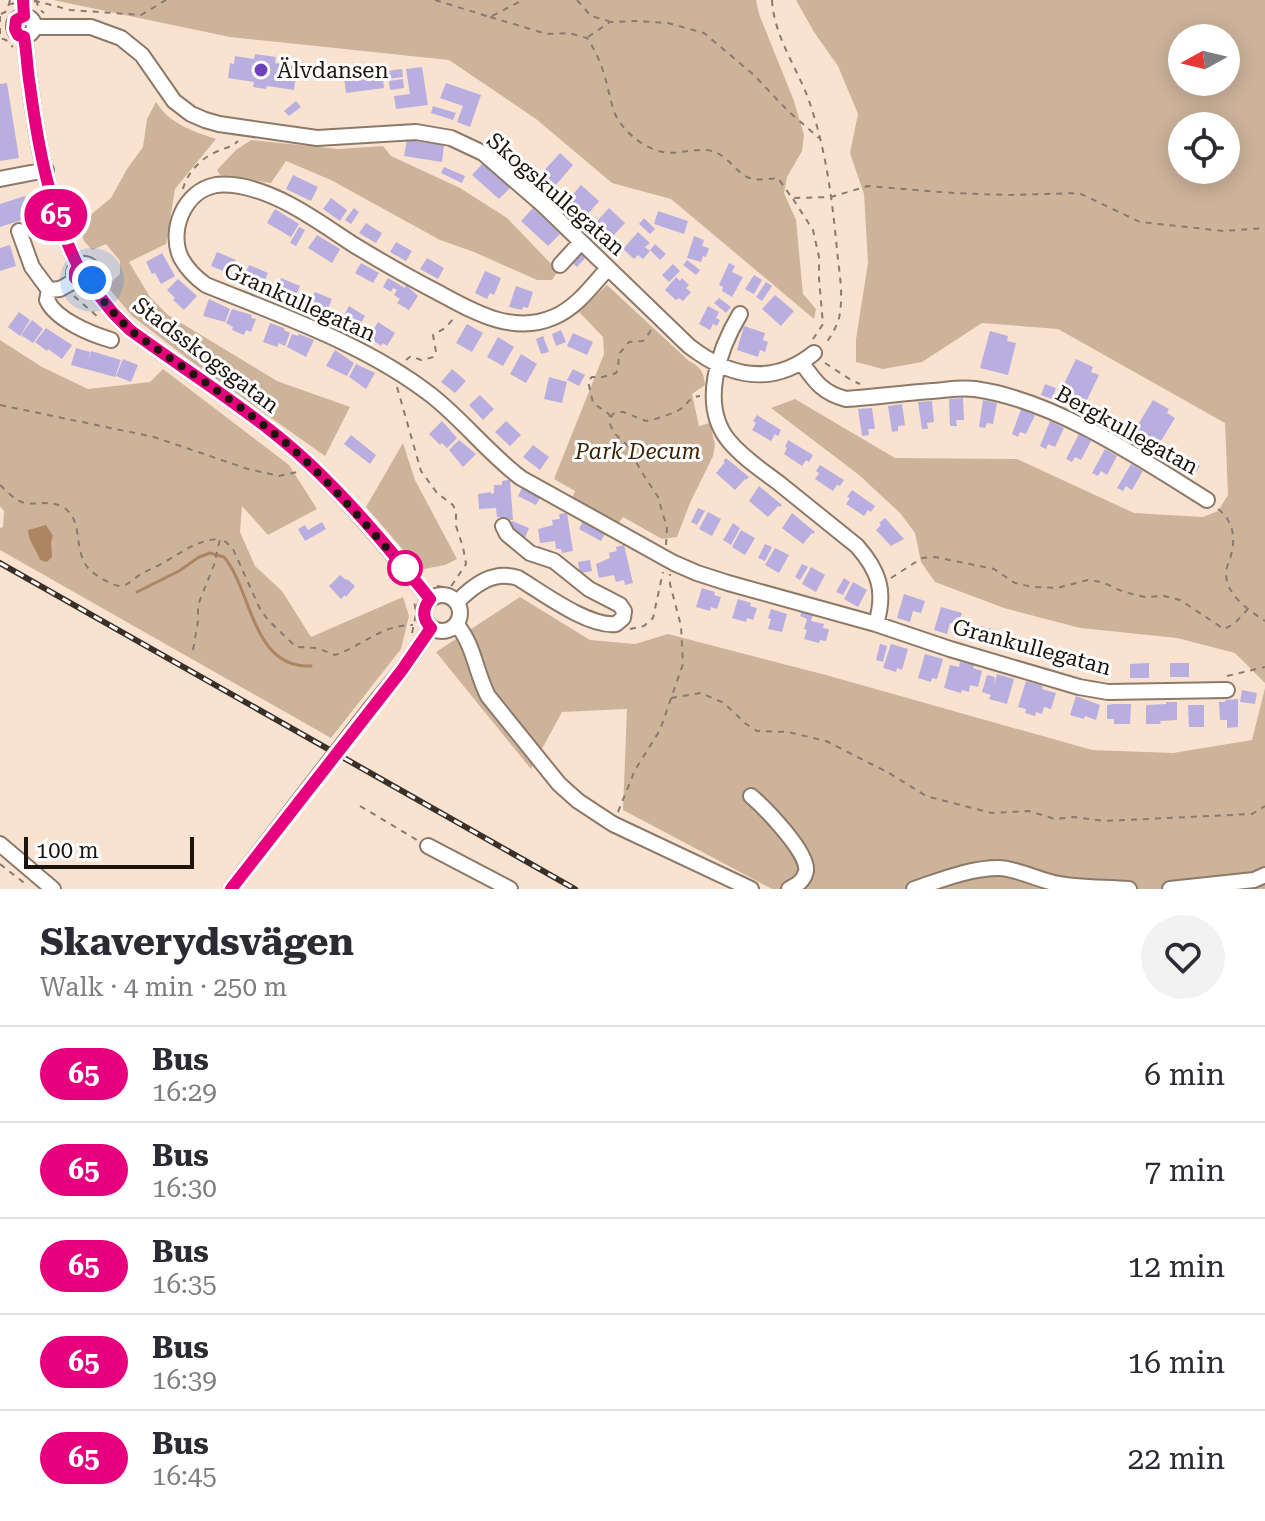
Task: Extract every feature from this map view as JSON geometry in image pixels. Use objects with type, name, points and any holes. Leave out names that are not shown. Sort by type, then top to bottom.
[{"type":"street","name":"Stadsskogsgatan","points":[[19,15],[46,170],[58,220],[79,281],[130,330],[269,429],[313,468],[365,522],[430,599]]},
{"type":"street","name":"Skogskullegatan","points":[[19,15],[91,27],[121,38],[142,55],[174,101],[191,114],[219,124],[317,138],[416,132],[451,138],[483,153],[543,205],[706,360],[737,372],[771,374],[790,369],[808,358]]},
{"type":"street","points":[[0,179],[46,170]]},
{"type":"street","points":[[189,201],[216,185],[242,187],[271,196],[299,210],[386,265],[480,316],[513,323],[545,320],[568,309],[608,268]]},
{"type":"street","name":"Grankullegatan","points":[[189,201],[179,222],[178,247],[181,258],[206,285],[332,336],[396,372],[432,395],[521,478],[668,560],[728,583],[876,624],[1079,687],[1108,692],[1224,686]]},
{"type":"street","points":[[19,231],[32,267],[49,290],[47,300],[52,308],[87,333],[111,340]]},
{"type":"street","points":[[560,265],[581,242]]},
{"type":"street","points":[[49,290],[79,281]]},
{"type":"street","points":[[740,314],[729,332],[719,365],[713,395],[717,419],[728,440],[747,458],[857,546],[874,569],[879,583],[881,600],[876,624]]},
{"type":"street","name":"Bergkullegatan","points":[[808,358],[823,390],[846,399],[972,389],[1014,397],[1083,427],[1207,500]]},
{"type":"street","points":[[457,602],[479,583],[496,576],[510,576],[600,624],[616,624],[623,618],[624,611],[620,605],[589,589],[554,561],[530,553],[507,534],[503,526]]},
{"type":"street","points":[[444,595],[457,602],[461,611],[457,625],[444,632],[427,624],[424,608],[430,599],[444,595]]},
{"type":"street","points":[[457,625],[468,644],[488,696],[559,784],[613,824],[751,889]]},
{"type":"street","points":[[231,889],[402,670],[431,628]]},
{"type":"street","points":[[751,796],[767,809],[788,835],[806,866],[801,882],[789,889]]},
{"type":"street","points":[[0,844],[53,889]]},
{"type":"street","points":[[428,846],[510,889]]},
{"type":"street","points":[[914,889],[959,874],[1000,868],[1073,887],[1129,889]]},
{"type":"street","points":[[1170,889],[1254,880],[1265,875]]},
{"type":"path","points":[[0,15],[70,10],[141,15],[166,0]]},
{"type":"path","points":[[435,0],[547,34],[569,33],[587,38],[601,62],[614,112],[635,138],[662,152],[715,152],[745,176],[761,180],[778,178],[813,230],[819,257],[823,324],[806,346],[808,358],[823,347],[834,331],[841,301],[841,283],[822,140],[807,95],[786,52],[772,10],[772,0]]},
{"type":"path","points":[[490,17],[523,0]]},
{"type":"path","points":[[577,0],[591,16],[610,22],[668,23],[704,33],[754,75],[787,110],[822,140]]},
{"type":"path","points":[[14,51],[11,44],[0,38],[19,15],[39,9],[47,15]]},
{"type":"path","points":[[0,15],[7,11],[19,15]]},
{"type":"path","points":[[587,38],[610,22]]},
{"type":"path","points":[[189,201],[183,193],[186,178],[207,157],[238,143],[240,135]]},
{"type":"path","points":[[792,198],[831,197],[868,186],[966,194],[1079,193],[1140,222],[1224,231],[1265,228]]},
{"type":"path","points":[[79,281],[83,305],[102,320]]},
{"type":"path","points":[[450,588],[466,564],[456,526],[456,512],[421,471],[395,380],[396,372],[411,356],[421,360],[434,357],[433,335],[451,323],[461,305]]},
{"type":"path","points":[[611,420],[609,414],[593,403],[588,381],[592,377],[616,373],[619,354],[629,342],[643,341],[650,332],[651,319]]},
{"type":"path","points":[[613,824],[635,770],[660,730],[683,664],[681,626],[670,584],[671,569],[663,511],[652,485],[628,446],[614,433],[610,424],[612,415],[623,412],[646,421],[681,409],[694,396],[713,395]]},
{"type":"path","points":[[0,405],[154,437],[248,469],[279,476],[302,468]]},
{"type":"path","points":[[0,485],[20,501],[49,502],[66,510],[76,526],[85,564],[95,574],[117,585],[130,583],[197,542],[220,539],[233,549],[260,609],[293,644],[335,655],[388,629],[414,625]]},
{"type":"path","points":[[1207,500],[1224,513],[1233,532],[1226,575],[1233,593],[1265,621]]},
{"type":"path","points":[[193,650],[198,605],[220,539]]},
{"type":"path","points":[[879,583],[922,558],[935,557],[994,569],[1015,583],[1033,587],[1057,588],[1088,580],[1145,597],[1164,596],[1180,600],[1224,629],[1234,624],[1248,609]]},
{"type":"path","points":[[430,582],[441,587],[456,587]]},
{"type":"path","points":[[409,640],[416,614],[413,596]]},
{"type":"path","points":[[1224,686],[1226,676],[1265,667]]},
{"type":"path","points":[[671,698],[701,693],[724,703],[757,731],[788,732],[826,741],[926,796],[992,813],[1029,811],[1055,819],[1074,817],[1104,821],[1252,814],[1265,806]]},
{"type":"path","points":[[360,806],[428,846]]},
{"type":"path","points":[[0,864],[32,889]]},
{"type":"green space","points":[[53,0],[756,0],[804,135],[802,151],[787,177],[784,193],[796,220],[803,294],[816,309],[814,319],[671,199],[612,183],[536,119],[449,60],[230,37]]},
{"type":"green space","points":[[796,0],[1265,0],[1265,683],[1235,653],[1177,638],[1080,628],[1004,608],[935,582],[921,562],[915,533],[900,513],[859,475],[771,408],[795,399],[895,458],[1017,459],[1134,513],[1203,517],[1218,511],[1228,495],[1225,423],[1058,329],[982,323],[922,362],[883,369],[856,362],[856,339],[868,263],[864,194],[850,153],[858,114],[838,66]]},
{"type":"green space","points":[[156,102],[175,121],[216,139],[175,189],[166,244],[129,262],[150,297],[168,315],[277,381],[350,407],[325,456],[132,316],[107,286],[120,274],[120,261],[106,244],[92,250],[84,241],[80,228],[82,222],[111,198],[143,147],[147,119]]},
{"type":"green space","points":[[251,140],[338,149],[383,146],[391,156],[460,188],[507,218],[558,271],[552,280],[537,280],[440,240],[331,180],[286,161],[271,183],[220,175],[217,170],[236,150]]},
{"type":"green space","name":"Park Decum","points":[[607,285],[699,368],[704,377],[705,385],[692,394],[699,426],[710,423],[715,445],[677,537],[662,539],[623,517],[617,525],[572,498],[575,491],[554,479],[604,354],[603,337],[579,312]]},
{"type":"green space","points":[[0,340],[42,367],[88,389],[150,382],[163,369],[289,465],[317,509],[268,535],[242,506],[240,532],[255,566],[282,591],[311,637],[403,597],[409,616],[401,649],[331,738],[0,550],[4,511],[0,506]]},
{"type":"green space","points":[[403,443],[415,480],[457,559],[445,565],[424,569],[412,560],[366,507]]},
{"type":"green space","points":[[520,597],[590,640],[635,644],[668,634],[1092,750],[1173,753],[1252,740],[1265,688],[1265,889],[772,889],[623,810],[627,709],[562,712],[531,769],[436,652]]},
{"type":"shaded area","points":[[46,525],[53,536],[52,557],[47,562],[40,560],[28,530]]},
{"type":"building","name":"Älvdansen","points":[[255,54],[276,57],[275,63],[293,66],[292,75],[296,75],[294,90],[253,87],[254,82],[228,78],[230,63],[234,64],[235,56],[254,59]]},
{"type":"building","points":[[422,67],[428,105],[396,109],[394,96],[410,94],[406,69]]},
{"type":"building","points":[[402,69],[403,77],[388,79],[387,71]]},
{"type":"building","points":[[382,72],[384,88],[346,93],[344,77]]},
{"type":"building","points":[[403,79],[404,88],[390,90],[389,81]]},
{"type":"building","points":[[7,83],[19,158],[0,161],[0,84]]},
{"type":"building","points":[[446,83],[481,95],[470,127],[457,122],[463,106],[440,98]]},
{"type":"building","points":[[296,101],[301,107],[289,116],[284,111]]},
{"type":"building","points":[[433,106],[456,113],[453,120],[431,113]]},
{"type":"building","points":[[407,140],[444,145],[442,162],[404,156]]},
{"type":"building","points":[[560,153],[573,165],[555,186],[541,174]]},
{"type":"building","points":[[484,162],[511,187],[499,199],[472,175]]},
{"type":"building","points":[[444,167],[465,176],[462,183],[441,173]]},
{"type":"building","points":[[293,175],[318,187],[311,201],[286,189]]},
{"type":"building","points":[[581,185],[599,201],[587,215],[569,199]]},
{"type":"building","points":[[25,196],[31,217],[0,227],[0,204]]},
{"type":"building","points":[[331,198],[347,210],[340,221],[323,209]]},
{"type":"building","points":[[354,208],[359,212],[351,224],[345,220]]},
{"type":"building","points":[[533,208],[560,234],[548,246],[521,221]]},
{"type":"building","points":[[609,208],[625,223],[612,237],[596,222]]},
{"type":"building","points":[[275,209],[299,224],[291,237],[267,223]]},
{"type":"building","points":[[658,211],[688,221],[684,234],[654,224]]},
{"type":"building","points":[[644,218],[655,229],[650,234],[639,224]]},
{"type":"building","points":[[366,223],[382,233],[376,243],[359,233]]},
{"type":"building","points":[[299,227],[305,230],[296,246],[290,243]]},
{"type":"building","points":[[638,232],[650,243],[645,247],[650,251],[643,259],[638,255],[634,259],[623,249]]},
{"type":"building","points":[[317,235],[340,249],[332,263],[308,248]]},
{"type":"building","points":[[694,236],[704,240],[702,246],[709,248],[701,262],[687,258]]},
{"type":"building","points":[[396,242],[412,251],[406,261],[390,252]]},
{"type":"building","points":[[655,244],[666,254],[660,260],[650,250]]},
{"type":"building","points":[[10,245],[16,266],[0,271],[0,248]]},
{"type":"building","points":[[580,250],[587,256],[577,267],[570,261]]},
{"type":"building","points":[[217,252],[236,260],[230,274],[211,266]]},
{"type":"building","points":[[162,253],[175,276],[161,284],[146,262]]},
{"type":"building","points":[[427,258],[444,268],[438,279],[420,269]]},
{"type":"building","points":[[687,260],[700,270],[696,275],[683,265]]},
{"type":"building","points":[[361,263],[379,273],[373,283],[355,273]]},
{"type":"building","points":[[729,263],[735,266],[732,272],[743,277],[732,297],[719,285]]},
{"type":"building","points":[[673,264],[680,271],[669,282],[662,275]]},
{"type":"building","points":[[249,265],[268,273],[262,287],[243,279]]},
{"type":"building","points":[[485,271],[501,278],[494,295],[490,293],[487,299],[475,293]]},
{"type":"building","points":[[754,275],[762,280],[754,294],[745,289]]},
{"type":"building","points":[[676,277],[689,285],[686,288],[691,292],[683,301],[679,298],[676,300],[665,290]]},
{"type":"building","points":[[281,278],[300,286],[294,300],[275,292]]},
{"type":"building","points":[[388,278],[405,288],[406,285],[418,296],[409,310],[397,303],[400,299],[394,295],[397,290],[393,288],[391,292],[383,287]]},
{"type":"building","points":[[178,279],[197,296],[184,310],[167,290]]},
{"type":"building","points":[[766,282],[772,286],[762,301],[756,297]]},
{"type":"building","points":[[516,286],[533,292],[528,308],[509,307]]},
{"type":"building","points":[[315,292],[332,299],[326,313],[309,306]]},
{"type":"building","points":[[775,295],[794,311],[781,326],[762,309]]},
{"type":"building","points":[[719,298],[731,307],[726,313],[714,303]]},
{"type":"building","points":[[209,299],[230,309],[225,322],[203,316]]},
{"type":"building","points":[[349,306],[365,316],[357,330],[341,321]]},
{"type":"building","points":[[708,306],[719,312],[716,318],[720,320],[710,330],[699,324]]},
{"type":"building","points":[[232,309],[256,319],[251,332],[246,330],[244,335],[232,330],[233,327],[226,323]]},
{"type":"building","points":[[19,312],[30,320],[20,336],[8,327]]},
{"type":"building","points":[[32,320],[43,329],[33,343],[21,335]]},
{"type":"building","points":[[378,322],[395,333],[387,346],[383,343],[381,346],[371,339]]},
{"type":"building","points":[[270,323],[290,333],[285,346],[279,343],[277,347],[263,342]]},
{"type":"building","points":[[467,324],[483,333],[472,352],[456,343]]},
{"type":"building","points":[[744,326],[765,333],[763,340],[768,342],[765,352],[760,350],[758,357],[737,350]]},
{"type":"building","points":[[46,328],[72,345],[62,359],[35,342]]},
{"type":"building","points":[[561,330],[566,342],[556,346],[552,334]]},
{"type":"building","points":[[990,331],[1008,336],[1007,341],[1016,343],[1008,375],[980,368]]},
{"type":"building","points":[[573,333],[593,342],[587,355],[567,346]]},
{"type":"building","points":[[292,334],[314,340],[306,357],[287,347]]},
{"type":"building","points":[[543,336],[549,352],[541,354],[536,339]]},
{"type":"building","points":[[498,337],[514,347],[503,366],[487,357]]},
{"type":"building","points":[[76,348],[90,352],[88,361],[91,351],[121,360],[115,377],[71,365]]},
{"type":"building","points":[[335,350],[354,363],[347,376],[326,366]]},
{"type":"building","points":[[521,354],[537,364],[526,383],[510,374]]},
{"type":"building","points":[[123,359],[138,365],[131,382],[116,376]]},
{"type":"building","points":[[1076,359],[1093,367],[1091,372],[1099,375],[1085,404],[1060,392]]},
{"type":"building","points":[[356,364],[375,373],[366,389],[349,377]]},
{"type":"building","points":[[452,369],[466,381],[455,393],[441,382]]},
{"type":"building","points":[[573,369],[585,375],[579,386],[567,380]]},
{"type":"building","points":[[549,377],[567,382],[562,403],[544,399]]},
{"type":"building","points":[[1045,384],[1056,388],[1052,399],[1041,395]]},
{"type":"building","points":[[480,395],[494,409],[483,420],[469,405]]},
{"type":"building","points":[[963,398],[964,420],[956,420],[957,426],[950,426],[949,399]]},
{"type":"building","points":[[983,400],[997,403],[993,424],[987,423],[985,428],[979,427]]},
{"type":"building","points":[[1153,400],[1169,409],[1167,413],[1175,418],[1158,446],[1134,431]]},
{"type":"building","points":[[932,401],[934,422],[927,423],[928,429],[922,429],[918,402]]},
{"type":"building","points":[[902,404],[905,425],[898,426],[898,431],[892,432],[888,406]]},
{"type":"building","points":[[872,408],[875,429],[868,429],[869,435],[862,436],[858,409]]},
{"type":"building","points":[[1021,409],[1035,415],[1026,434],[1020,432],[1018,437],[1012,434]]},
{"type":"building","points":[[757,415],[781,430],[778,436],[775,434],[771,441],[752,430]]},
{"type":"building","points":[[442,421],[457,438],[447,448],[429,434]]},
{"type":"building","points":[[506,421],[521,435],[510,446],[495,432]]},
{"type":"building","points":[[1050,421],[1064,428],[1055,447],[1048,444],[1046,449],[1040,446]]},
{"type":"building","points":[[1119,421],[1130,427],[1124,437],[1113,431]]},
{"type":"building","points":[[1079,434],[1091,441],[1081,460],[1075,457],[1072,462],[1066,459]]},
{"type":"building","points":[[351,435],[376,455],[370,464],[344,444]]},
{"type":"building","points":[[459,440],[476,454],[463,467],[449,450]]},
{"type":"building","points":[[788,440],[813,455],[809,462],[806,460],[802,466],[784,454]]},
{"type":"building","points":[[533,445],[549,457],[540,470],[523,457]]},
{"type":"building","points":[[1105,449],[1117,456],[1107,475],[1101,471],[1098,476],[1092,473]]},
{"type":"building","points":[[726,458],[749,477],[735,490],[716,473]]},
{"type":"building","points":[[1192,461],[1200,466],[1192,478],[1184,473]]},
{"type":"building","points":[[1131,464],[1143,471],[1132,490],[1126,486],[1123,491],[1117,488]]},
{"type":"building","points":[[820,465],[844,480],[833,491],[815,479]]},
{"type":"building","points":[[510,480],[513,520],[503,521],[503,517],[497,517],[496,508],[479,509],[478,494],[494,493],[494,485]]},
{"type":"building","points":[[523,486],[541,496],[536,505],[518,496]]},
{"type":"building","points":[[759,486],[782,505],[768,517],[749,501]]},
{"type":"building","points":[[852,490],[875,506],[871,512],[868,510],[864,516],[846,504]]},
{"type":"building","points":[[698,508],[705,511],[697,525],[691,522]]},
{"type":"building","points":[[708,512],[721,519],[712,536],[699,529]]},
{"type":"building","points":[[567,513],[573,551],[562,553],[561,549],[556,549],[555,541],[540,543],[538,529],[553,525],[552,520],[560,519],[559,514]]},
{"type":"building","points":[[792,513],[815,532],[803,544],[782,528]]},
{"type":"building","points":[[885,518],[904,539],[891,546],[876,530]]},
{"type":"building","points":[[512,521],[529,528],[525,538],[508,530]]},
{"type":"building","points":[[583,521],[606,532],[601,541],[579,529]]},
{"type":"building","points":[[322,522],[326,529],[305,541],[298,529],[305,525],[308,530]]},
{"type":"building","points":[[733,523],[740,528],[731,545],[723,540]]},
{"type":"building","points":[[741,530],[755,538],[745,555],[732,547]]},
{"type":"building","points":[[765,544],[772,547],[765,561],[758,558]]},
{"type":"building","points":[[624,545],[633,583],[625,585],[624,580],[616,582],[614,575],[599,578],[596,564],[610,558],[609,553]]},
{"type":"building","points":[[775,548],[789,555],[779,573],[765,565]]},
{"type":"building","points":[[590,560],[592,571],[580,573],[578,562]]},
{"type":"building","points":[[802,564],[808,567],[800,580],[795,577]]},
{"type":"building","points":[[811,567],[825,575],[816,592],[802,584]]},
{"type":"building","points":[[340,575],[355,586],[341,599],[329,586]]},
{"type":"building","points":[[844,578],[850,582],[843,595],[836,592]]},
{"type":"building","points":[[853,582],[867,590],[858,607],[844,599]]},
{"type":"building","points":[[702,588],[721,597],[717,609],[711,607],[710,611],[696,607]]},
{"type":"building","points":[[904,594],[925,601],[921,613],[913,611],[910,622],[897,618]]},
{"type":"building","points":[[738,599],[757,608],[753,620],[747,618],[746,622],[732,618]]},
{"type":"building","points":[[941,607],[962,613],[958,626],[950,623],[947,634],[934,630]]},
{"type":"building","points":[[771,609],[787,614],[782,632],[768,629]]},
{"type":"building","points":[[802,611],[813,614],[811,621],[824,624],[823,628],[829,629],[826,641],[820,640],[819,643],[804,639],[807,619],[800,616]]},
{"type":"building","points":[[977,625],[996,630],[992,644],[974,639]]},
{"type":"building","points":[[1013,636],[1031,641],[1026,655],[1008,649]]},
{"type":"building","points":[[880,644],[887,646],[883,662],[876,660]]},
{"type":"building","points":[[891,644],[908,649],[902,670],[897,668],[896,672],[883,668]]},
{"type":"building","points":[[1049,647],[1067,652],[1063,666],[1045,661]]},
{"type":"building","points":[[925,654],[943,659],[937,679],[932,678],[931,682],[918,678]]},
{"type":"building","points":[[1090,658],[1108,661],[1105,676],[1087,672]]},
{"type":"building","points":[[960,662],[974,665],[973,668],[982,671],[978,687],[970,685],[969,692],[944,688],[950,665],[959,667]]},
{"type":"building","points":[[1149,663],[1149,678],[1130,678],[1130,664]]},
{"type":"building","points":[[1170,663],[1189,663],[1189,677],[1170,677]]},
{"type":"building","points":[[997,674],[1014,679],[1007,704],[989,699],[991,695],[982,692],[987,675],[995,677],[994,686]]},
{"type":"building","points":[[1026,681],[1056,693],[1051,709],[1044,707],[1042,714],[1036,712],[1035,716],[1018,707]]},
{"type":"building","points":[[1242,690],[1257,693],[1255,704],[1240,702]]},
{"type":"building","points":[[1076,696],[1100,705],[1096,720],[1070,715]]},
{"type":"building","points":[[1238,699],[1238,727],[1227,728],[1227,720],[1220,720],[1219,702]]},
{"type":"building","points":[[1177,702],[1177,720],[1146,724],[1146,705]]},
{"type":"building","points":[[1131,704],[1130,724],[1114,724],[1114,719],[1107,719],[1107,705]]},
{"type":"building","points":[[1188,705],[1204,705],[1204,727],[1189,727]]},
{"type":"waterway","points":[[137,592],[199,557],[210,553],[224,557],[265,642],[276,655],[291,664],[311,666]]},
{"type":"railway","points":[[0,563],[575,889]]},
{"type":"bus line","name":"65","points":[[23,0],[24,16],[16,20],[15,29],[18,35],[24,37],[30,87],[52,200],[78,266],[76,280],[81,284],[89,283],[130,330],[260,422],[295,451],[365,522],[430,599],[424,614],[431,628],[402,670],[231,889]]},
{"type":"place","name":"Älvdansen","points":[[261,70]]},
{"type":"route","points":[[92,280],[89,283],[95,291],[130,330],[260,422],[313,468],[405,568]]}]
